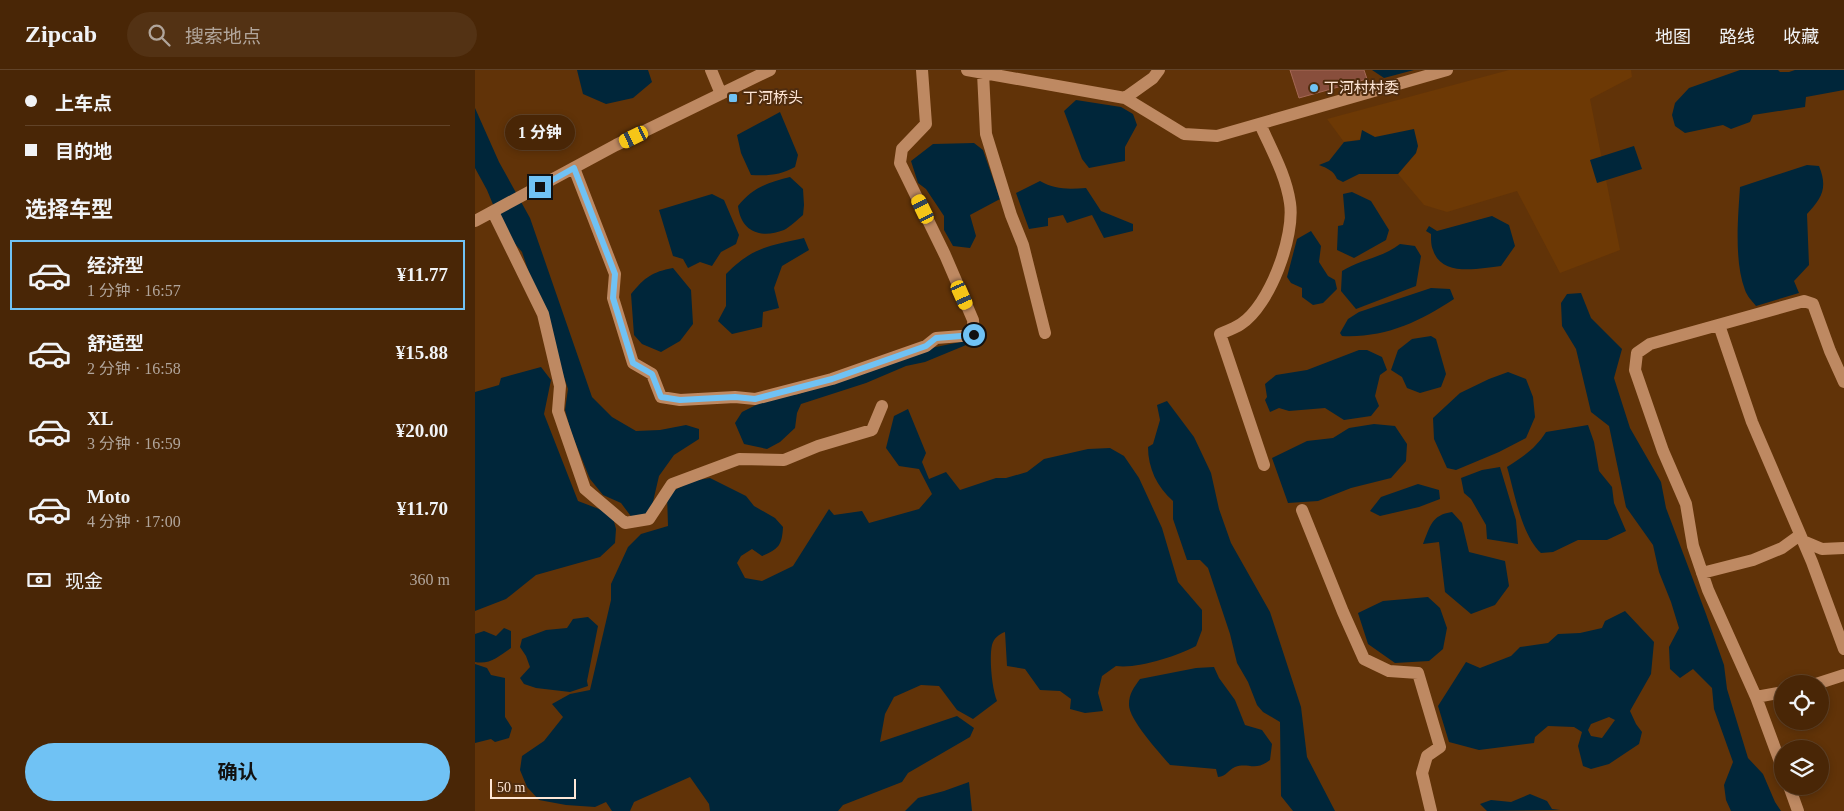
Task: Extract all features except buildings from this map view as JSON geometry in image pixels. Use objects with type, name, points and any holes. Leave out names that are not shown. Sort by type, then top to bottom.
[{"type":"street","points":[[711,70],[721,94]]},
{"type":"street","points":[[475,221],[574,168],[770,70]]},
{"type":"street","points":[[574,168],[615,274],[613,298],[633,363],[652,374],[661,397],[680,400],[735,397],[755,399],[832,379],[926,346],[936,338],[974,335],[973,320],[945,255],[900,163],[902,150],[926,124],[922,70]]},
{"type":"street","points":[[967,70],[1125,98],[1183,134],[1217,136],[1447,70]]},
{"type":"street","points":[[1125,98],[1153,78],[1159,70]]},
{"type":"street","points":[[983,73],[986,134],[1011,215],[1023,245],[1045,333]]},
{"type":"street","points":[[1260,124],[1283,174],[1291,204],[1289,228],[1283,255],[1272,286],[1257,309],[1242,324],[1220,334],[1265,465]]},
{"type":"street","points":[[493,212],[543,314],[561,386],[558,411],[585,489],[625,523],[649,519],[672,484],[739,459],[784,460],[818,446],[871,430],[882,406]]},
{"type":"street","points":[[1774,746],[1756,698],[1702,573],[1693,546],[1686,504],[1663,451],[1635,370],[1637,353],[1650,344],[1804,301],[1813,304],[1830,351],[1844,382]]},
{"type":"street","points":[[1719,325],[1752,422],[1812,562],[1844,649]]},
{"type":"street","points":[[1302,510],[1343,612],[1365,659],[1389,671],[1418,673],[1440,747],[1427,756],[1422,773],[1431,811]]},
{"type":"street","points":[[1801,538],[1821,549],[1844,548]]},
{"type":"street","points":[[1702,573],[1753,560],[1783,548],[1801,538]]},
{"type":"street","points":[[1829,680],[1844,675]]},
{"type":"street","points":[[1756,698],[1774,694]]},
{"type":"street","points":[[1793,795],[1799,811]]},
{"type":"shaded area","points":[[1509,70],[1631,70],[1632,77],[1590,99],[1620,250],[1560,273],[1517,191],[1447,212],[1424,205],[1398,174],[1416,153],[1375,137],[1344,142],[1327,119]]},
{"type":"water","points":[[577,70],[648,70],[652,82],[633,98],[606,104],[583,94]]},
{"type":"water","points":[[1372,70],[1414,70],[1384,78]]},
{"type":"water","points":[[1740,70],[1778,70],[1780,72],[1789,72],[1795,70],[1844,70],[1844,90],[1806,97],[1805,107],[1753,115],[1750,122],[1731,129],[1723,125],[1685,133],[1675,126],[1672,115],[1675,103],[1689,88]]},
{"type":"water","points":[[1076,100],[1121,107],[1133,114],[1137,125],[1125,147],[1125,161],[1089,168],[1082,159],[1064,111]]},
{"type":"water","points":[[475,108],[499,162],[530,218],[592,397],[612,417],[636,431],[660,430],[686,425],[699,429],[699,439],[674,455],[659,476],[649,519],[636,523],[621,503],[603,495],[590,479],[571,432],[565,410],[568,389],[522,252],[504,231],[487,190],[475,168]]},
{"type":"water","points":[[780,112],[798,155],[795,167],[774,174],[751,175],[741,153],[737,135]]},
{"type":"water","points":[[1414,129],[1418,146],[1416,153],[1398,174],[1359,174],[1343,182],[1337,179],[1330,170],[1319,165],[1329,161],[1344,142],[1360,140],[1362,130],[1375,137]]},
{"type":"water","points":[[974,143],[983,150],[1000,199],[970,215],[976,236],[970,248],[953,246],[944,230],[944,216],[926,189],[918,183],[911,161],[933,144]]},
{"type":"water","points":[[1634,146],[1642,169],[1597,183],[1590,160]]},
{"type":"water","points":[[1807,165],[1819,166],[1823,187],[1820,198],[1807,214],[1809,265],[1794,281],[1799,293],[1756,306],[1746,292],[1739,266],[1738,212],[1740,187]]},
{"type":"water","points":[[790,177],[803,189],[803,215],[786,229],[776,233],[760,233],[748,227],[743,222],[738,206],[755,190],[774,181]]},
{"type":"water","points":[[1040,181],[1068,189],[1086,188],[1101,211],[1133,224],[1133,231],[1104,238],[1092,215],[1067,223],[1063,215],[1048,218],[1048,226],[1029,229],[1016,193]]},
{"type":"water","points":[[1352,192],[1371,201],[1389,230],[1386,240],[1354,258],[1337,250],[1338,226],[1343,225],[1345,218],[1343,194]]},
{"type":"water","points":[[712,194],[724,200],[739,235],[736,244],[721,252],[712,266],[700,262],[688,268],[683,259],[673,256],[659,210]]},
{"type":"water","points":[[1492,216],[1509,225],[1515,246],[1501,266],[1473,269],[1453,268],[1444,265],[1438,259],[1432,248],[1431,234],[1426,231],[1429,226],[1437,231]]},
{"type":"water","points":[[1311,231],[1321,246],[1319,262],[1328,276],[1335,280],[1337,289],[1323,303],[1313,305],[1302,297],[1302,288],[1291,283],[1287,277],[1297,239]]},
{"type":"water","points":[[804,238],[809,250],[782,266],[774,288],[779,308],[763,312],[762,327],[732,334],[718,321],[726,306],[726,274],[753,253],[780,243]]},
{"type":"water","points":[[1400,244],[1415,246],[1421,256],[1416,286],[1356,309],[1341,291],[1342,271],[1393,249]]},
{"type":"water","points":[[673,268],[691,290],[693,324],[680,341],[661,352],[642,344],[634,335],[631,294],[649,276]]},
{"type":"water","points":[[1431,288],[1450,289],[1454,299],[1428,315],[1401,327],[1358,336],[1342,336],[1340,333],[1348,319],[1359,312]]},
{"type":"water","points":[[1581,293],[1591,318],[1622,349],[1614,378],[1630,428],[1661,482],[1666,508],[1724,665],[1727,689],[1748,758],[1763,774],[1781,811],[1731,811],[1726,800],[1724,785],[1733,762],[1714,709],[1712,688],[1693,669],[1680,678],[1670,669],[1669,647],[1679,628],[1671,602],[1659,572],[1653,545],[1626,507],[1609,426],[1591,412],[1576,349],[1562,326],[1561,303],[1567,294]]},
{"type":"water","points":[[1431,336],[1436,339],[1446,374],[1441,387],[1420,393],[1407,388],[1402,377],[1391,370],[1398,350],[1412,339]]},
{"type":"water","points":[[970,340],[971,343],[925,362],[906,366],[866,383],[801,404],[797,413],[795,428],[780,442],[767,449],[744,444],[735,423],[742,412],[784,391],[796,395],[931,348]]},
{"type":"water","points":[[1359,350],[1367,350],[1382,357],[1387,370],[1380,375],[1375,396],[1379,406],[1371,416],[1344,420],[1325,408],[1289,411],[1279,408],[1270,412],[1265,400],[1267,397],[1265,384],[1276,375],[1307,370]]},
{"type":"water","points":[[541,367],[551,380],[544,414],[578,501],[612,514],[616,529],[615,543],[600,557],[536,575],[506,599],[475,611],[475,392],[499,385],[501,378]]},
{"type":"water","points":[[1508,372],[1526,379],[1533,397],[1535,417],[1526,438],[1499,452],[1456,470],[1447,468],[1434,439],[1433,418],[1460,393]]},
{"type":"water","points":[[1167,401],[1194,437],[1211,473],[1219,509],[1231,543],[1270,612],[1301,707],[1307,757],[1335,811],[1293,811],[1281,796],[1280,722],[1263,712],[1257,705],[1248,682],[1237,663],[1230,634],[1208,568],[1200,560],[1187,560],[1173,519],[1173,501],[1162,490],[1152,470],[1148,447],[1153,444],[1160,420],[1157,405]]},
{"type":"water","points":[[908,409],[926,453],[922,462],[929,479],[946,472],[960,490],[996,478],[1006,478],[1027,472],[1044,459],[1088,449],[1110,448],[1124,456],[1139,478],[1162,528],[1178,582],[1202,610],[1202,630],[1196,646],[1179,654],[1146,664],[1116,666],[1102,676],[1098,693],[1103,711],[1085,713],[1070,709],[1071,699],[1060,691],[1040,690],[1025,669],[1007,666],[1005,632],[994,640],[991,651],[992,681],[997,701],[973,719],[957,710],[939,686],[921,685],[894,697],[885,714],[880,742],[957,716],[974,728],[970,737],[908,773],[902,782],[843,805],[838,811],[710,811],[709,804],[690,777],[634,802],[630,811],[612,811],[606,802],[595,807],[566,805],[539,800],[527,787],[520,770],[522,756],[544,741],[563,717],[552,704],[570,694],[590,690],[611,600],[611,584],[628,547],[641,534],[668,526],[667,494],[692,481],[710,478],[746,496],[754,506],[775,518],[783,527],[782,538],[778,546],[762,556],[752,549],[741,556],[737,563],[745,578],[762,581],[793,566],[829,509],[834,515],[862,511],[869,523],[919,509],[932,494],[919,469],[899,466],[886,448],[894,416]]},
{"type":"water","points":[[1374,424],[1395,426],[1407,444],[1406,461],[1391,478],[1351,488],[1318,501],[1288,503],[1272,458],[1307,441],[1333,438],[1349,428]]},
{"type":"water","points":[[1588,425],[1594,442],[1599,471],[1612,487],[1614,503],[1626,531],[1607,540],[1578,540],[1553,552],[1541,553],[1534,545],[1524,525],[1507,467],[1529,452],[1546,432]]},
{"type":"water","points":[[1500,467],[1516,520],[1518,544],[1487,539],[1486,525],[1471,499],[1464,493],[1461,478],[1482,470]]},
{"type":"water","points":[[1418,484],[1439,490],[1440,499],[1419,507],[1380,516],[1370,511],[1381,497]]},
{"type":"water","points":[[1452,512],[1462,523],[1469,552],[1505,561],[1509,586],[1495,605],[1471,614],[1445,592],[1439,542],[1423,544],[1435,519]]},
{"type":"water","points":[[1428,597],[1440,608],[1447,628],[1443,649],[1429,661],[1395,663],[1368,644],[1358,613],[1383,601]]},
{"type":"water","points":[[1625,611],[1654,642],[1651,674],[1630,711],[1642,732],[1639,744],[1609,764],[1591,769],[1583,766],[1578,746],[1582,732],[1574,727],[1548,726],[1535,737],[1534,743],[1479,750],[1449,742],[1438,706],[1466,662],[1480,668],[1511,656],[1520,647],[1548,643],[1558,634],[1580,633],[1602,628],[1605,621]],"holes":[[[1609,717],[1615,720],[1602,738],[1591,736],[1588,730],[1591,724]]]},
{"type":"water","points":[[588,617],[598,626],[587,681],[588,686],[570,692],[536,688],[524,684],[520,678],[530,667],[520,647],[522,639],[546,630],[567,628],[573,619]]},
{"type":"water","points":[[504,628],[511,631],[511,648],[490,661],[475,662],[475,634],[484,631],[496,636]]},
{"type":"water","points":[[475,664],[487,668],[491,675],[505,678],[505,717],[512,728],[509,738],[495,742],[491,739],[475,743]]},
{"type":"water","points":[[1214,667],[1219,678],[1235,700],[1245,725],[1262,730],[1272,744],[1270,760],[1265,764],[1235,767],[1218,777],[1216,769],[1170,765],[1139,727],[1129,704],[1131,694],[1140,679],[1196,668]]},
{"type":"water","points":[[969,782],[972,811],[905,811],[918,798]]},
{"type":"water","points":[[1530,794],[1547,801],[1552,809],[1560,810],[1487,811],[1480,804],[1491,800],[1511,802]]},
{"type":"place","name":"丁河村村委","points":[[1314,88]]},
{"type":"place","name":"丁河桥头","points":[[733,98]]},
{"type":"route","points":[[540,187],[574,168],[615,274],[613,298],[633,363],[652,374],[661,397],[680,400],[735,397],[755,399],[832,379],[926,346],[936,338],[974,335]]}]
